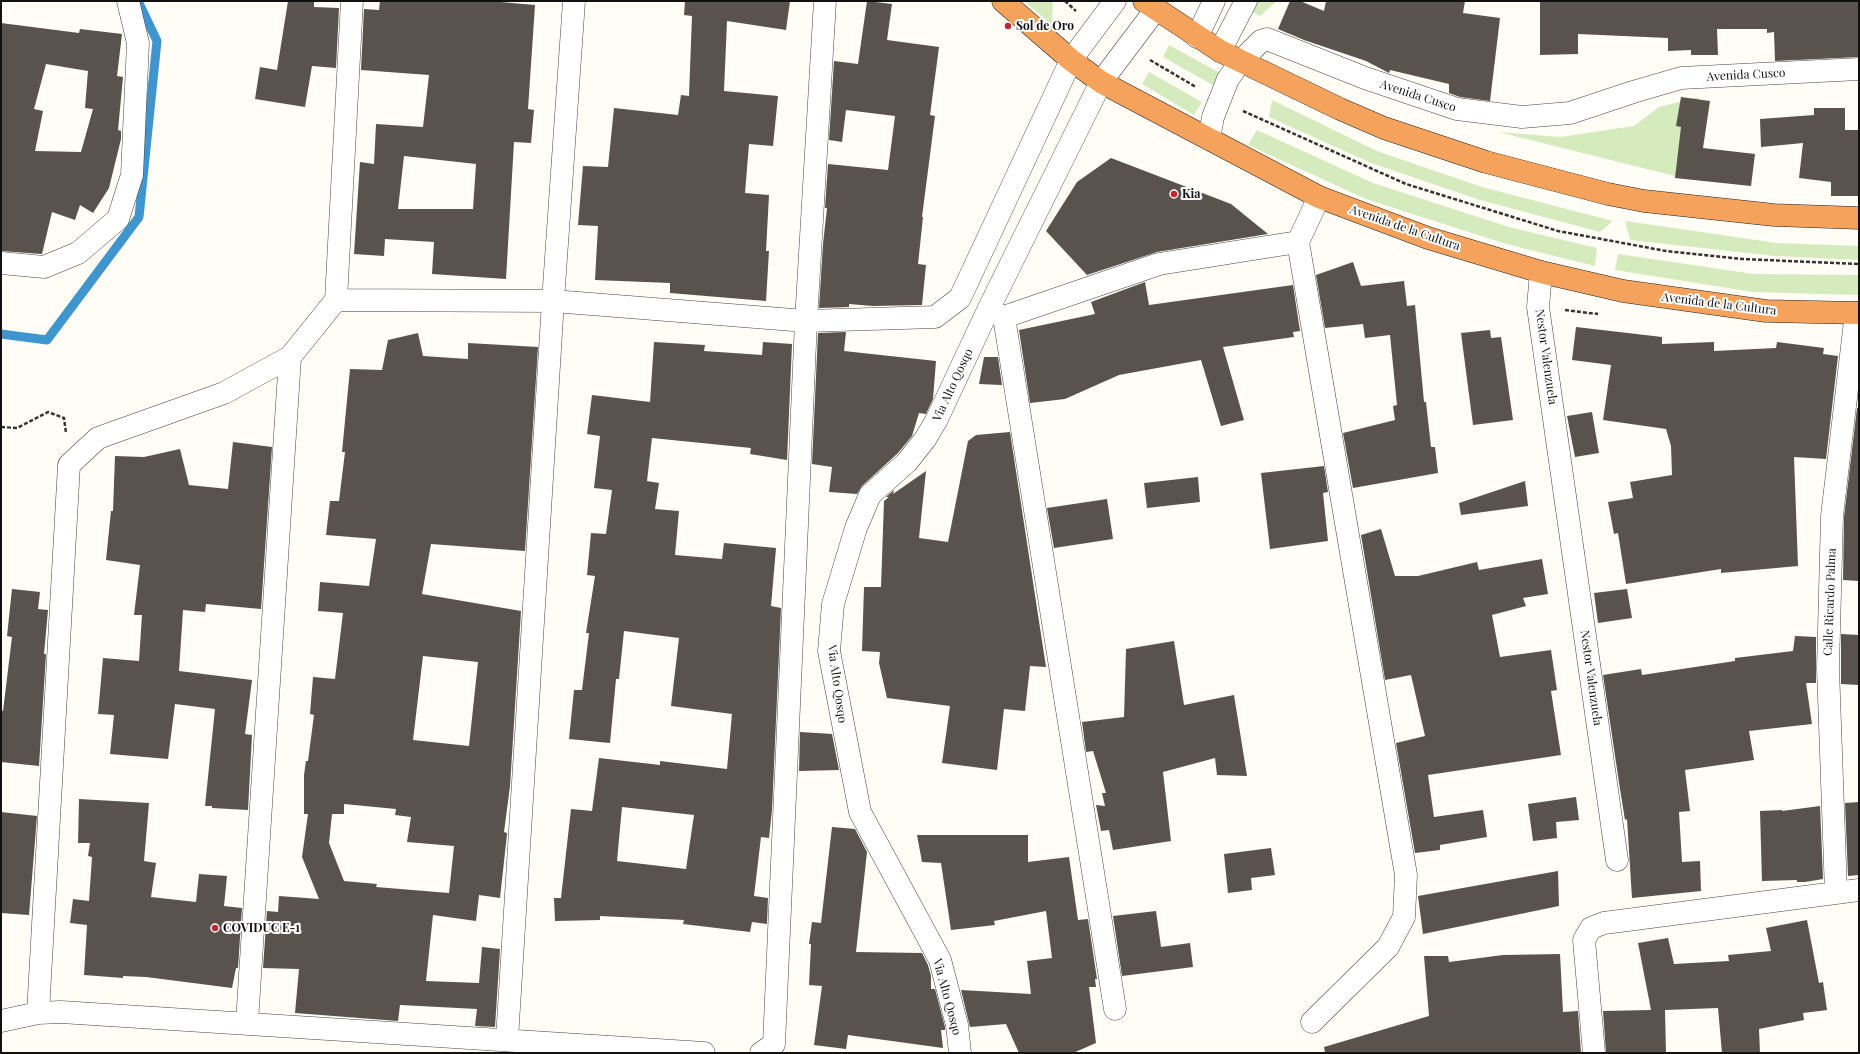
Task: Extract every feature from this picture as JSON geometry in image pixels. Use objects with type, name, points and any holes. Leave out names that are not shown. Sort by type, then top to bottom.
[{"type":"highway","name":"Avenida de la Cultura","points":[[1003,1],[1071,60],[1101,82],[1319,197],[1428,238],[1541,272],[1623,291],[1766,311],[1858,313]]},
{"type":"highway","points":[[1150,5],[1220,51],[1340,109],[1384,128],[1494,164],[1600,192],[1644,201],[1715,210],[1816,218],[1859,218]]},
{"type":"street","points":[[1,263],[44,268],[78,253],[118,219],[132,175],[133,160],[138,43],[128,1]]},
{"type":"street","points":[[38,1013],[69,465],[98,438],[224,393],[290,357],[336,300],[352,1]]},
{"type":"street","points":[[507,1039],[553,301],[574,1]]},
{"type":"street","points":[[761,1053],[774,1044],[806,321],[825,1]]},
{"type":"street","points":[[336,300],[553,301],[806,321],[935,317],[960,298],[1071,60],[1115,1]]},
{"type":"street","points":[[1197,37],[1214,1]]},
{"type":"street","points":[[1220,51],[1246,1]]},
{"type":"street","name":"Via Alto Qosqo","points":[[960,1053],[957,1025],[940,960],[860,812],[829,651],[833,604],[856,528],[870,495],[907,462],[926,438],[937,420],[977,332],[996,314],[1101,82],[1150,5]]},
{"type":"street","name":"Avenida Cusco","points":[[1209,139],[1213,117],[1225,86],[1240,61],[1261,41],[1266,39],[1365,78],[1457,109],[1522,117],[1570,113],[1681,78],[1859,69]]},
{"type":"street","points":[[1312,1022],[1388,946],[1404,917],[1406,875],[1298,242],[1319,197]]},
{"type":"street","points":[[1115,1009],[996,314],[1159,264],[1298,242]]},
{"type":"street","name":"Nestor Valenzuela","points":[[1541,272],[1538,306],[1617,860]]},
{"type":"street","name":"Calle Ricardo Palma","points":[[1836,893],[1828,668],[1832,516],[1858,313]]},
{"type":"street","points":[[247,1022],[290,357]]},
{"type":"street","points":[[1594,1053],[1584,940],[1591,928],[1604,923],[1859,890]]},
{"type":"street","points":[[1,1021],[38,1013],[61,1012],[247,1022],[704,1053]]},
{"type":"path","points":[[1,427],[17,428],[48,412],[64,418],[69,465]]},
{"type":"green space","points":[[1024,1],[1050,1],[1053,3],[1052,25]]},
{"type":"green space","points":[[1232,1],[1277,1],[1260,16]]},
{"type":"green space","points":[[1169,45],[1220,73],[1213,85],[1163,57]]},
{"type":"green space","points":[[1149,72],[1202,102],[1194,115],[1142,84]]},
{"type":"green space","points":[[1699,97],[1687,179],[1498,132],[1560,137],[1634,126],[1659,107]]},
{"type":"green space","points":[[1272,100],[1377,151],[1482,187],[1613,221],[1600,232],[1480,200],[1371,163],[1269,117]]},
{"type":"green space","points":[[1257,130],[1373,183],[1509,227],[1597,248],[1595,266],[1506,244],[1366,199],[1248,145]]},
{"type":"green space","points":[[1625,221],[1777,243],[1859,246],[1859,260],[1775,256],[1630,240]]},
{"type":"green space","points":[[1618,254],[1754,274],[1859,275],[1859,295],[1753,292],[1615,270]]},
{"type":"building","points":[[288,1],[314,1],[314,7],[339,8],[336,68],[312,66],[305,107],[255,99],[260,67],[277,70]]},
{"type":"building","points":[[380,1],[489,1],[535,5],[528,109],[534,110],[531,143],[514,142],[506,279],[432,274],[434,242],[385,239],[384,256],[354,254],[360,162],[374,164],[376,124],[423,127],[429,75],[361,70],[364,9],[379,10]],"holes":[[[404,156],[476,164],[473,209],[398,209]]]},
{"type":"building","points":[[685,1],[790,1],[786,30],[727,21],[724,91],[778,96],[773,146],[749,144],[745,193],[769,195],[766,251],[769,251],[766,301],[670,293],[670,283],[595,280],[598,226],[578,225],[583,166],[608,167],[614,108],[678,115],[681,95],[689,96],[692,16],[684,15]]},
{"type":"building","points":[[867,1],[892,4],[887,40],[939,47],[930,115],[935,116],[922,217],[918,264],[926,265],[922,305],[873,306],[849,304],[849,307],[819,308],[827,208],[825,208],[828,164],[888,170],[895,116],[846,110],[842,142],[829,140],[834,61],[858,64]]},
{"type":"building","points":[[1290,1],[1300,1],[1324,11],[1326,1],[1465,1],[1463,13],[1500,18],[1490,101],[1460,97],[1449,93],[1449,84],[1390,70],[1389,73],[1366,61],[1304,40],[1278,29]]},
{"type":"building","points":[[1540,1],[1859,1],[1859,57],[1775,61],[1774,32],[1767,33],[1767,29],[1717,29],[1718,55],[1691,55],[1691,50],[1668,51],[1668,38],[1578,34],[1578,54],[1540,55]]},
{"type":"building","points":[[1,23],[79,33],[80,29],[122,34],[117,76],[123,77],[118,130],[121,131],[121,139],[109,188],[93,213],[80,205],[75,220],[52,212],[42,254],[1,251]],"holes":[[[46,64],[88,71],[85,108],[93,109],[81,152],[35,151],[43,111],[34,109]]]},
{"type":"building","points":[[1681,97],[1710,101],[1703,148],[1755,154],[1751,186],[1675,178],[1681,127],[1676,126]]},
{"type":"building","points":[[1814,108],[1845,108],[1845,130],[1859,130],[1859,196],[1831,196],[1831,182],[1799,178],[1803,143],[1761,147],[1760,119],[1814,115]]},
{"type":"building","points":[[1111,158],[1231,204],[1268,234],[1157,252],[1087,275],[1046,231],[1077,182]]},
{"type":"building","points":[[1353,262],[1361,286],[1404,281],[1407,306],[1415,305],[1424,402],[1426,402],[1431,447],[1435,447],[1438,473],[1353,488],[1343,433],[1395,420],[1393,406],[1397,405],[1390,335],[1365,338],[1363,324],[1325,328],[1316,275]]},
{"type":"building","points":[[1145,282],[1149,305],[1293,285],[1300,331],[1293,332],[1294,337],[1223,347],[1244,420],[1221,426],[1201,360],[1119,375],[1065,399],[1030,403],[1019,330],[1095,314],[1091,302]]},
{"type":"building","points":[[1576,327],[1662,337],[1662,344],[1714,342],[1714,351],[1776,348],[1777,342],[1824,348],[1823,354],[1838,356],[1826,459],[1794,457],[1798,566],[1721,573],[1721,569],[1626,584],[1618,533],[1614,534],[1608,502],[1633,498],[1630,482],[1672,475],[1671,446],[1666,429],[1603,420],[1611,365],[1572,360]]},
{"type":"building","points":[[1490,330],[1491,338],[1501,337],[1513,420],[1473,425],[1461,333]]},
{"type":"building","points":[[846,332],[844,351],[936,361],[933,399],[926,414],[919,413],[912,436],[898,453],[862,486],[857,494],[829,492],[832,467],[812,464],[818,333]]},
{"type":"building","points":[[418,333],[423,356],[468,359],[468,343],[538,347],[525,551],[431,544],[422,594],[521,611],[510,786],[504,832],[507,834],[500,898],[479,895],[476,921],[433,915],[426,981],[479,983],[482,947],[500,949],[495,1027],[475,1026],[477,1009],[400,1005],[398,1021],[295,1013],[299,969],[263,968],[267,911],[278,912],[279,896],[319,899],[302,857],[308,814],[304,814],[304,775],[306,761],[308,761],[314,715],[310,714],[313,677],[335,679],[343,613],[318,611],[320,582],[369,586],[376,539],[326,535],[330,501],[339,501],[345,452],[342,452],[350,369],[382,370],[388,340]],"holes":[[[423,656],[478,662],[469,746],[413,740]],[[344,804],[396,809],[395,815],[411,817],[407,842],[454,846],[449,893],[376,887],[377,884],[344,881],[329,843],[332,814],[344,814]]]},
{"type":"building","points":[[654,342],[705,345],[704,351],[762,355],[763,342],[792,344],[787,460],[750,454],[751,448],[652,438],[647,481],[659,483],[655,509],[679,511],[675,555],[722,559],[724,543],[776,548],[771,606],[781,608],[772,810],[769,838],[761,837],[754,896],[768,898],[767,924],[752,922],[750,932],[683,924],[684,920],[600,916],[600,920],[555,921],[554,898],[561,898],[571,809],[592,811],[599,758],[660,765],[660,761],[727,769],[732,714],[671,706],[679,638],[624,631],[619,679],[616,679],[610,743],[569,739],[574,690],[582,690],[589,633],[586,633],[595,576],[587,575],[591,533],[606,534],[612,490],[594,488],[600,436],[587,434],[592,395],[650,402]],"holes":[[[622,807],[694,815],[686,869],[617,861]]]},
{"type":"building","points":[[984,357],[998,357],[1002,385],[979,384]]},
{"type":"building","points":[[1857,408],[1859,408],[1859,581],[1843,580],[1844,517]]},
{"type":"building","points":[[1592,412],[1599,453],[1575,457],[1567,416]]},
{"type":"building","points":[[1010,432],[1046,667],[1030,666],[1025,711],[1004,709],[997,770],[942,763],[950,706],[887,698],[879,663],[880,652],[862,651],[864,587],[881,587],[884,501],[889,497],[886,497],[894,490],[893,494],[926,471],[919,538],[948,542],[968,441],[976,435]]},
{"type":"building","points":[[233,442],[272,447],[261,609],[206,604],[205,612],[183,610],[179,671],[252,680],[245,734],[252,735],[248,810],[212,808],[212,806],[205,806],[215,709],[175,704],[168,759],[110,754],[114,715],[98,714],[103,658],[139,661],[142,615],[134,615],[140,565],[106,560],[111,511],[113,511],[115,456],[144,457],[180,449],[189,485],[228,489]]},
{"type":"building","points":[[1324,466],[1328,492],[1323,493],[1328,541],[1270,549],[1261,473]]},
{"type":"building","points":[[1198,477],[1200,502],[1147,508],[1144,483]]},
{"type":"building","points":[[1525,481],[1528,506],[1461,515],[1459,503]]},
{"type":"building","points":[[1107,499],[1113,539],[1054,548],[1047,508]]},
{"type":"building","points":[[1381,529],[1395,576],[1418,576],[1477,562],[1479,570],[1542,559],[1548,594],[1523,598],[1526,606],[1492,615],[1500,657],[1551,650],[1557,690],[1551,691],[1561,755],[1428,775],[1434,817],[1483,810],[1487,837],[1440,845],[1440,850],[1415,853],[1396,743],[1425,736],[1411,675],[1385,680],[1361,535]]},
{"type":"building","points":[[12,589],[40,592],[38,609],[48,610],[44,654],[46,654],[39,766],[1,762],[1,711],[3,711],[12,637],[7,636]]},
{"type":"building","points":[[1627,589],[1632,618],[1598,623],[1594,593]]},
{"type":"building","points":[[1841,634],[1859,635],[1859,685],[1841,684]]},
{"type":"building","points":[[1795,636],[1816,637],[1816,683],[1806,683],[1812,724],[1749,731],[1754,760],[1685,770],[1690,811],[1679,812],[1682,862],[1700,861],[1701,891],[1632,898],[1627,819],[1625,820],[1603,675],[1641,669],[1642,675],[1735,661],[1735,658],[1793,651]]},
{"type":"building","points":[[1174,641],[1184,705],[1234,695],[1247,776],[1217,775],[1215,758],[1163,772],[1171,841],[1113,850],[1109,830],[1101,831],[1096,805],[1105,806],[1102,793],[1106,793],[1093,751],[1086,752],[1082,722],[1124,717],[1126,649]]},
{"type":"building","points":[[800,732],[832,734],[839,770],[799,771]]},
{"type":"building","points":[[1576,797],[1579,820],[1556,822],[1557,838],[1533,841],[1528,804]]},
{"type":"building","points":[[79,799],[149,803],[144,861],[156,863],[151,897],[196,902],[199,874],[227,876],[224,906],[242,908],[238,968],[236,968],[232,988],[146,977],[123,976],[123,978],[84,975],[87,925],[70,923],[73,899],[89,901],[92,857],[88,856],[90,843],[78,843]]},
{"type":"building","points":[[1859,802],[1859,875],[1848,876],[1845,803]]},
{"type":"building","points":[[1820,806],[1823,879],[1805,882],[1797,882],[1797,880],[1762,881],[1760,811],[1782,811]]},
{"type":"building","points":[[1,812],[37,816],[29,915],[1,913]]},
{"type":"building","points":[[832,827],[855,829],[867,852],[856,952],[922,953],[928,965],[931,976],[931,989],[935,989],[945,1027],[945,1030],[941,1030],[943,1048],[848,1035],[846,1049],[814,1045],[822,986],[809,985],[811,944],[809,944],[812,922],[821,923]]},
{"type":"building","points":[[917,835],[1028,835],[1028,862],[1069,857],[1078,920],[1088,919],[1097,979],[1095,979],[1096,987],[1089,987],[1096,1043],[1073,1053],[1019,1053],[1006,1024],[970,1027],[961,990],[1031,994],[1027,961],[1052,958],[1046,911],[994,921],[995,925],[951,930],[941,863],[922,862]]},
{"type":"building","points":[[1271,848],[1275,875],[1251,878],[1252,890],[1228,893],[1224,854]]},
{"type":"building","points":[[1558,871],[1559,906],[1423,934],[1418,896]]},
{"type":"building","points":[[1156,911],[1161,947],[1190,943],[1193,967],[1122,976],[1113,916]]},
{"type":"building","points":[[1807,920],[1819,983],[1823,982],[1827,1010],[1803,1013],[1804,1020],[1759,1029],[1760,1053],[1722,1053],[1718,1008],[1665,1010],[1666,1053],[1606,1053],[1603,1011],[1651,1010],[1638,943],[1668,938],[1674,964],[1729,961],[1728,955],[1771,951],[1766,928]]},
{"type":"building","points":[[1560,954],[1563,1012],[1578,1011],[1581,1053],[1325,1053],[1324,1047],[1429,1016],[1424,956],[1448,956],[1449,962],[1503,955]]},
{"type":"waterway","points":[[1,334],[47,340],[139,217],[157,41],[138,1]]},
{"type":"place","name":"Sol de Oro","points":[[1008,26]]},
{"type":"place","name":"Kia","points":[[1174,194]]},
{"type":"place","name":"COVIDUC E-1","points":[[215,928]]}]
